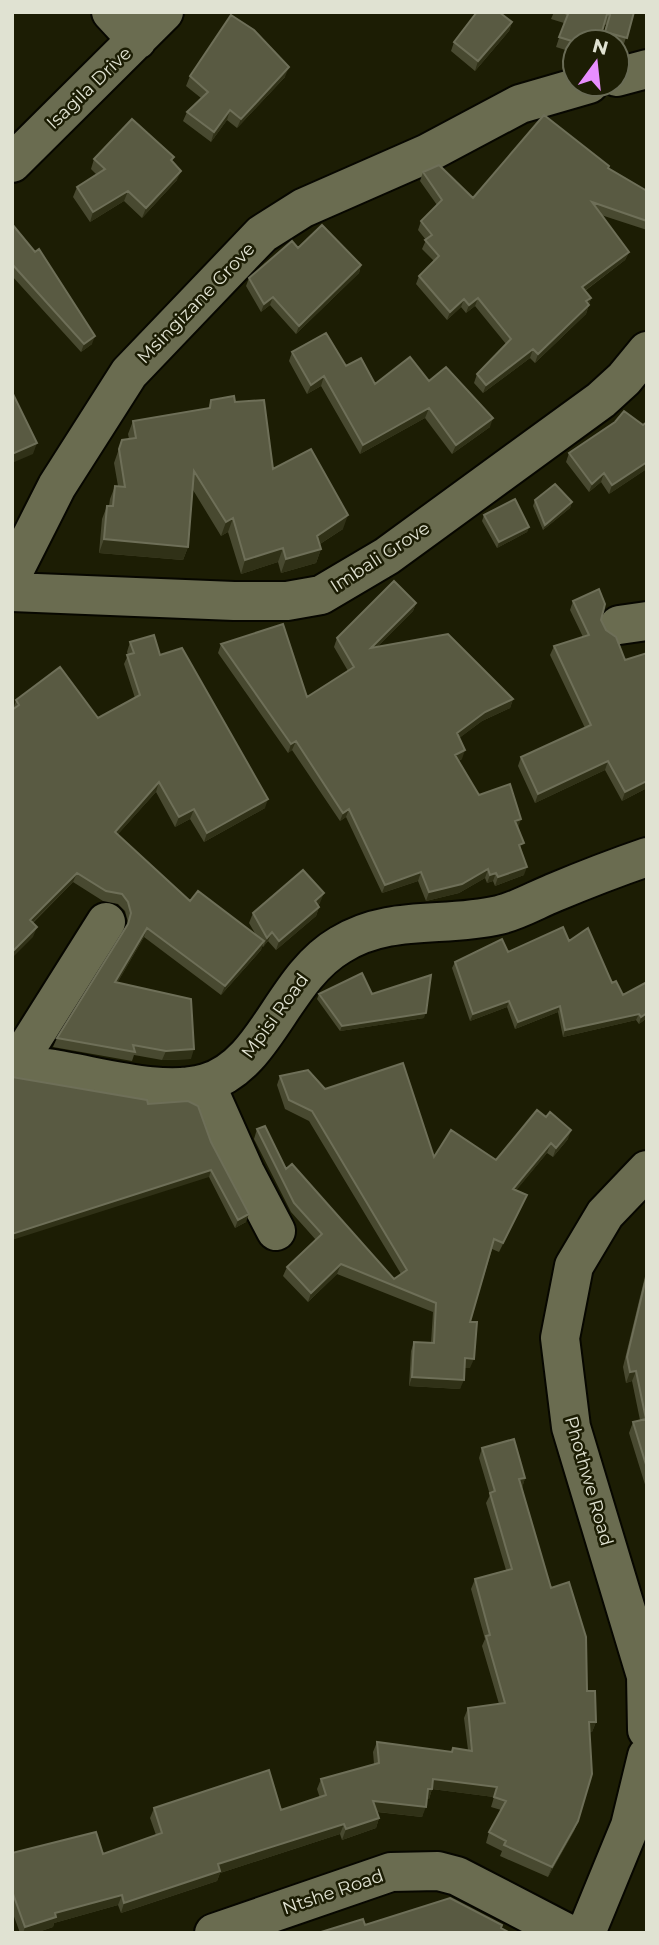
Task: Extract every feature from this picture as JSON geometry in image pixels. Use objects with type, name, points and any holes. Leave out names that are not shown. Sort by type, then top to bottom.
[{"type":"street","points":[[111,12],[137,40]]},
{"type":"street","name":"Isagila Drive","points":[[12,163],[164,12]]},
{"type":"street","name":"Msingizane Grove","points":[[12,575],[57,486],[129,373],[262,234],[303,208],[426,154],[520,104],[561,92]]},
{"type":"street","name":"Imbali Grove","points":[[12,592],[233,601],[287,601],[321,595],[387,556],[601,400],[624,379],[647,351]]},
{"type":"street","name":"Mpisi Road","points":[[14,1065],[163,1086],[207,1083],[228,1073],[247,1058],[309,969],[338,945],[393,924],[452,922],[500,915],[647,857]]},
{"type":"street","points":[[14,1065],[106,922]]},
{"type":"street","points":[[190,1086],[212,1098],[276,1231]]},
{"type":"street","name":"Phothwe Road","points":[[647,1170],[605,1214],[574,1266],[560,1338],[571,1427],[646,1676],[647,1730]]},
{"type":"street","points":[[586,1933],[630,1826],[647,1756]]},
{"type":"street","name":"Ntshe Road","points":[[214,1933],[391,1872],[439,1871],[457,1876],[567,1933]]},
{"type":"building","points":[[477,12],[499,12],[512,22],[478,61],[454,42]]},
{"type":"building","points":[[562,12],[634,12],[630,28],[606,28],[610,15],[607,14],[603,28],[563,28],[568,14]]},
{"type":"building","points":[[231,15],[254,30],[289,67],[241,119],[230,110],[214,132],[187,112],[208,92],[190,76]]},
{"type":"building","points":[[544,115],[609,166],[608,168],[647,191],[647,221],[592,202],[629,252],[582,287],[591,298],[586,301],[589,305],[538,354],[533,349],[486,385],[477,374],[511,339],[478,298],[469,305],[464,299],[450,312],[419,276],[439,256],[425,240],[432,235],[421,221],[442,200],[423,172],[439,165],[473,198]]},
{"type":"building","points":[[132,119],[174,157],[171,160],[181,171],[146,208],[128,191],[93,212],[77,187],[105,169],[94,159]]},
{"type":"building","points":[[12,224],[35,252],[39,249],[95,336],[84,344],[12,264]]},
{"type":"building","points":[[322,225],[361,265],[299,326],[273,297],[264,304],[249,278],[292,241],[298,248]]},
{"type":"building","points":[[326,333],[346,366],[361,358],[375,384],[410,357],[429,381],[446,367],[493,418],[456,445],[429,408],[363,445],[324,376],[311,385],[292,352]]},
{"type":"building","points":[[12,392],[37,443],[12,454]]},
{"type":"building","points":[[234,396],[235,402],[264,400],[273,469],[311,449],[348,515],[317,536],[321,549],[286,559],[283,548],[245,560],[233,518],[226,522],[194,471],[188,547],[104,539],[107,506],[113,506],[115,486],[125,487],[119,449],[122,440],[136,438],[133,421],[210,408],[211,400]]},
{"type":"building","points":[[624,411],[643,425],[647,422],[647,462],[612,485],[604,473],[592,484],[569,453],[615,422]]},
{"type":"building","points":[[555,484],[572,502],[545,525],[535,500]]},
{"type":"building","points":[[515,499],[529,527],[499,542],[484,515]]},
{"type":"building","points":[[394,581],[416,603],[371,648],[448,634],[513,699],[485,712],[457,733],[465,750],[455,755],[479,795],[510,784],[521,819],[515,821],[524,843],[519,845],[527,867],[498,877],[496,873],[490,875],[488,869],[462,884],[429,892],[421,872],[385,885],[349,809],[343,813],[296,741],[291,744],[221,644],[283,624],[307,697],[354,667],[337,638]]},
{"type":"building","points":[[599,589],[605,604],[601,620],[606,630],[616,637],[625,660],[647,653],[647,781],[625,792],[608,761],[538,794],[521,757],[591,725],[554,646],[589,635],[573,601]]},
{"type":"building","points":[[154,635],[160,655],[182,648],[268,799],[207,833],[194,809],[179,817],[159,782],[115,832],[190,901],[198,891],[264,941],[225,986],[147,928],[115,982],[191,999],[194,1049],[166,1051],[133,1045],[135,1052],[57,1038],[128,924],[131,913],[122,894],[106,891],[77,873],[30,920],[37,927],[12,952],[12,710],[19,705],[16,700],[60,667],[98,718],[140,695],[127,655],[134,653],[130,642]]},
{"type":"building","points":[[303,870],[324,893],[315,901],[319,907],[279,941],[272,932],[267,938],[253,913]]},
{"type":"building","points":[[563,927],[569,941],[588,928],[612,983],[616,981],[623,995],[647,982],[647,1013],[641,1017],[639,1014],[565,1030],[560,1006],[518,1022],[509,1001],[473,1014],[455,962],[502,939],[508,952]]},
{"type":"building","points":[[362,973],[372,994],[431,975],[426,1013],[342,1026],[319,994]]},
{"type":"building","points":[[403,1063],[434,1157],[451,1130],[496,1160],[537,1110],[546,1117],[550,1112],[571,1130],[556,1148],[551,1143],[513,1189],[527,1195],[503,1243],[494,1239],[470,1322],[477,1322],[474,1359],[465,1358],[464,1380],[412,1377],[414,1342],[434,1343],[436,1303],[341,1264],[311,1293],[287,1267],[322,1234],[294,1203],[257,1129],[265,1126],[286,1169],[292,1164],[394,1279],[407,1270],[312,1111],[289,1100],[280,1076],[308,1070],[325,1089]]},
{"type":"building","points":[[12,1077],[147,1100],[148,1104],[188,1101],[198,1106],[211,1142],[249,1214],[238,1220],[211,1170],[12,1234]]},
{"type":"building","points":[[647,1274],[647,1468],[633,1422],[646,1419],[636,1371],[630,1372],[627,1357]]},
{"type":"building","points":[[514,1439],[525,1478],[519,1479],[551,1588],[569,1582],[586,1637],[587,1691],[595,1691],[596,1722],[589,1722],[592,1774],[578,1821],[552,1867],[504,1845],[506,1841],[489,1832],[506,1801],[494,1797],[497,1787],[433,1779],[432,1789],[428,1789],[426,1807],[373,1801],[379,1818],[346,1829],[344,1824],[218,1864],[220,1871],[124,1903],[122,1895],[55,1913],[56,1917],[25,1927],[12,1891],[12,1853],[96,1832],[103,1854],[162,1833],[154,1808],[269,1770],[281,1810],[326,1795],[321,1779],[379,1763],[377,1742],[452,1752],[453,1748],[472,1751],[468,1708],[505,1703],[486,1636],[490,1635],[475,1579],[512,1569],[490,1493],[495,1491],[482,1448]]},
{"type":"building","points":[[450,1898],[502,1925],[501,1928],[510,1933],[321,1933],[363,1919],[365,1925]]}]
